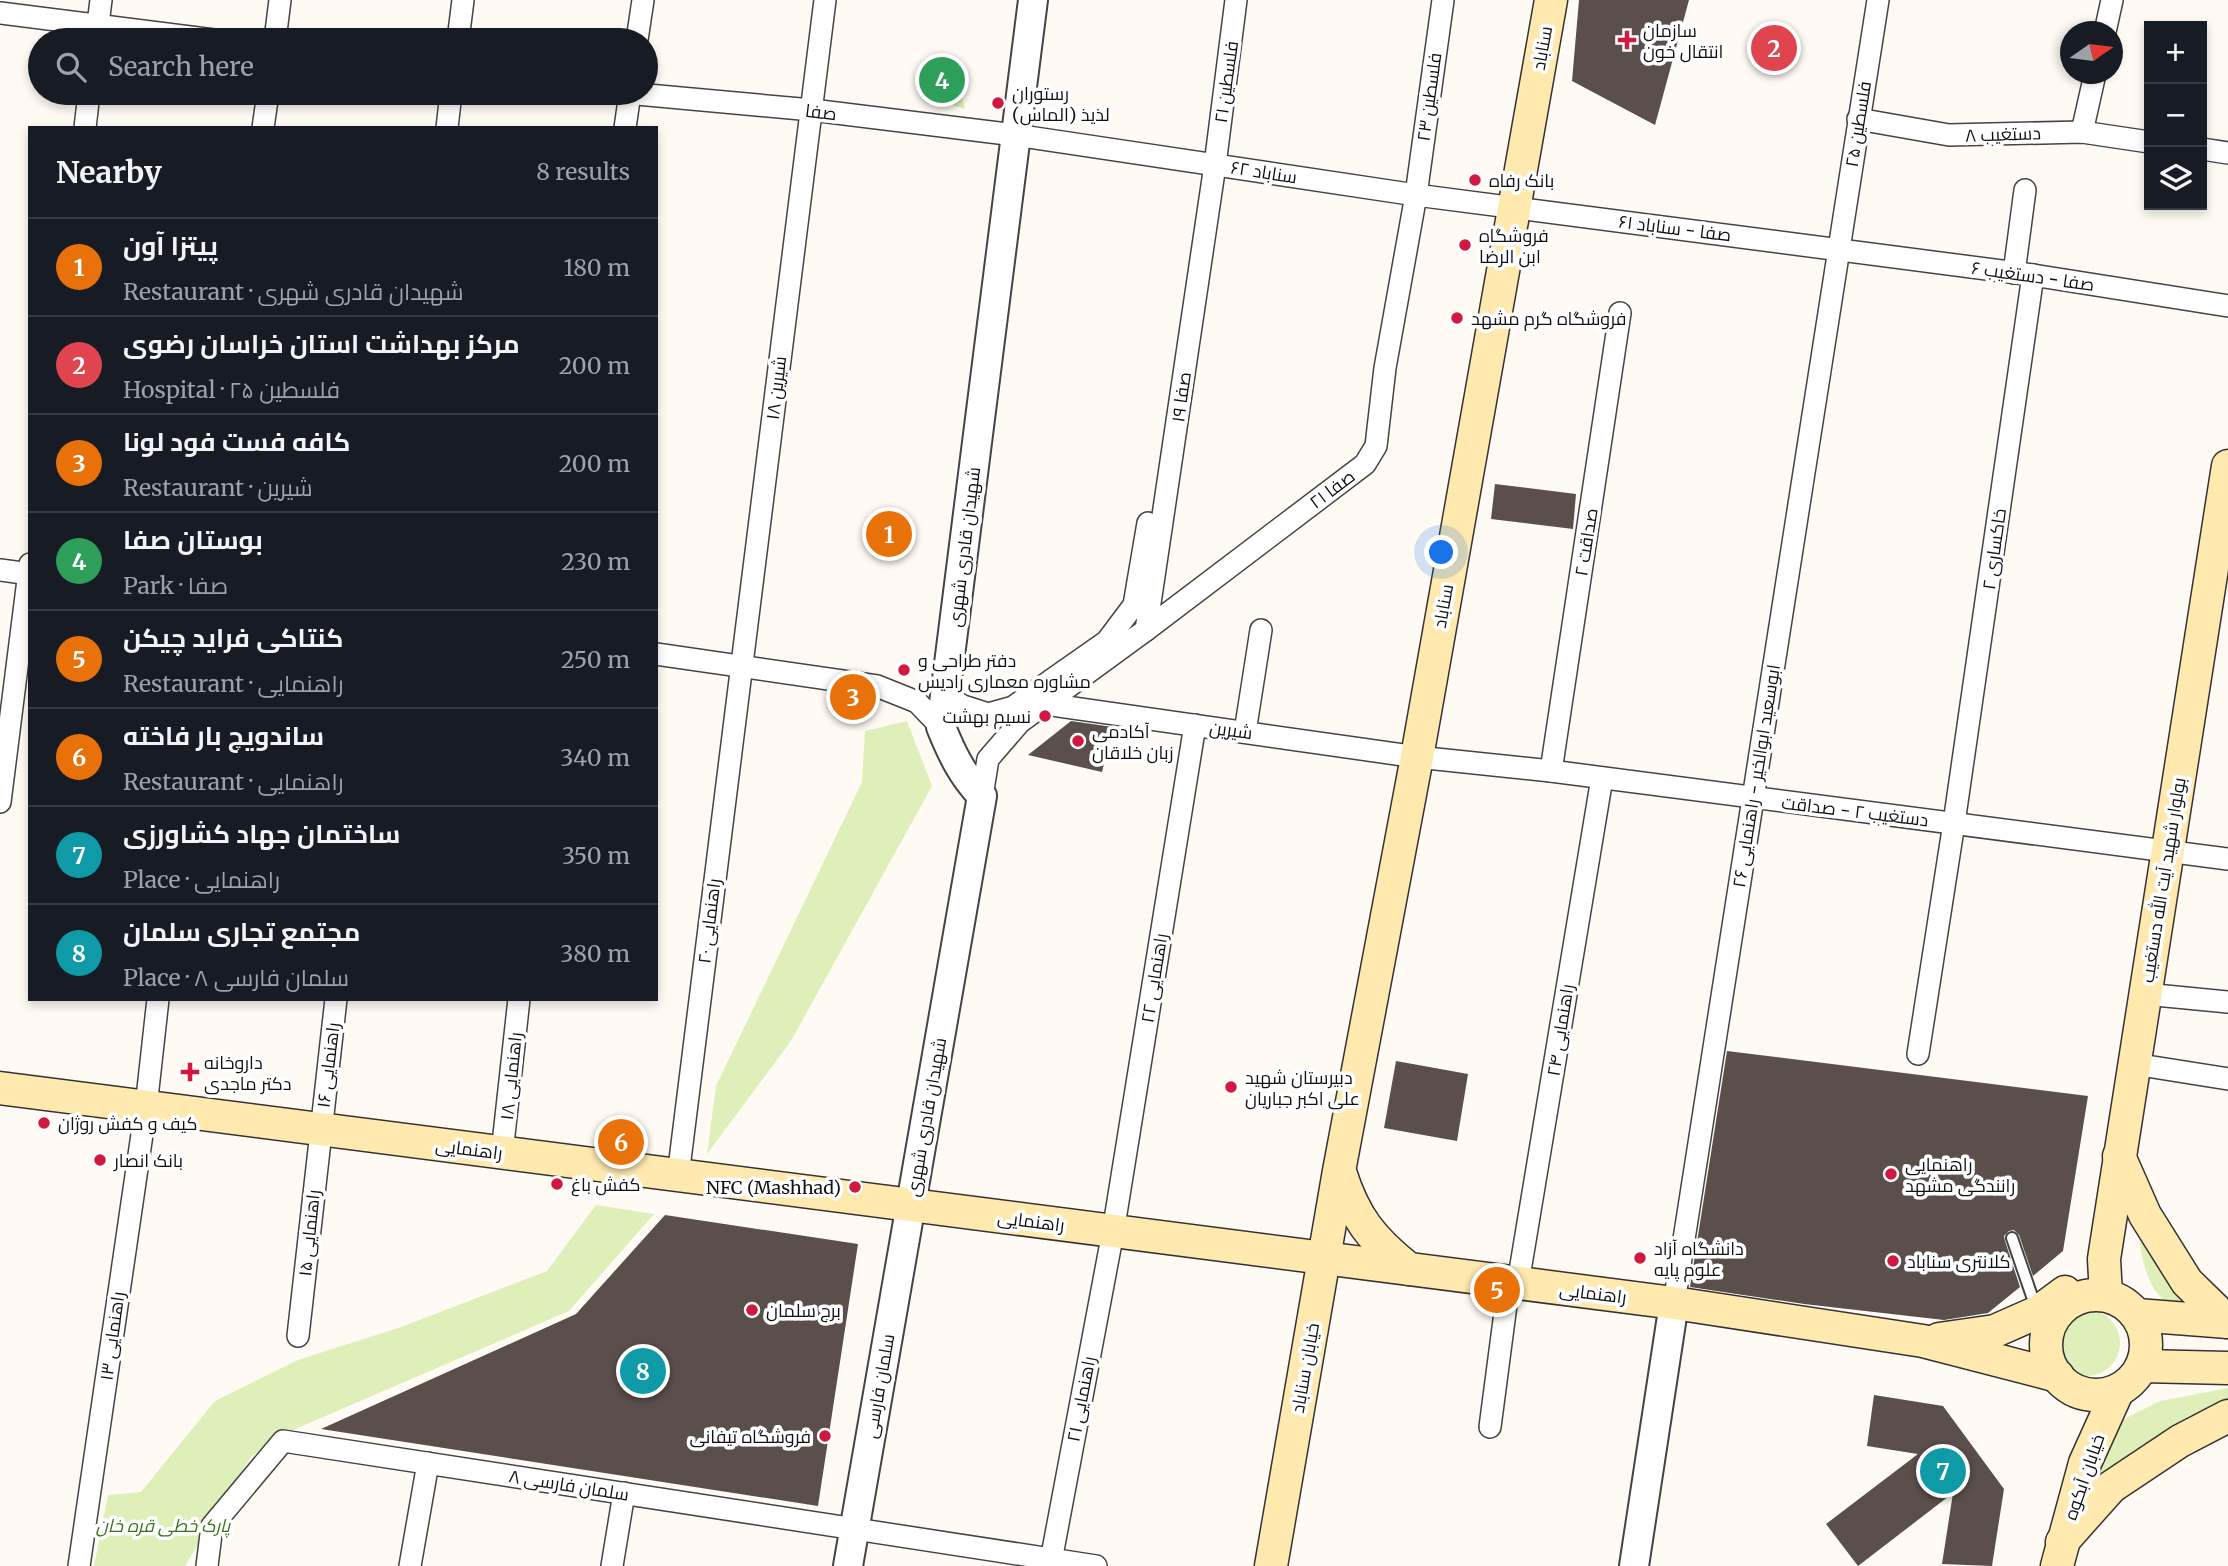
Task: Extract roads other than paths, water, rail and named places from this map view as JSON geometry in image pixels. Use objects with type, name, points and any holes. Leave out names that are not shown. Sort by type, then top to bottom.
[{"type":"main road","name":"سناباد","points":[[1339,1171],[1417,757],[1550,0]]},
{"type":"main road","name":"بولوار شهید آیت الله دستغیب","points":[[2106,1296],[2104,1259],[2119,1156],[2228,466]]},
{"type":"main road","name":"راهنمایی","points":[[0,1088],[1674,1303],[1923,1341],[2058,1376]]},
{"type":"main road","points":[[2119,1156],[2145,1215],[2187,1282],[2228,1322]]},
{"type":"main road","name":"خیابان سناباد","points":[[1271,1566],[1339,1171]]},
{"type":"main road","points":[[1339,1171],[1349,1200],[1364,1227],[1384,1250],[1409,1269]]},
{"type":"main road","points":[[1923,1341],[1995,1331],[2038,1312],[2104,1259]]},
{"type":"main road","points":[[2106,1296],[2118,1299],[2137,1315],[2146,1340],[2142,1366],[2132,1380],[2118,1390],[2102,1395],[2085,1394],[2070,1388],[2058,1376],[2050,1363],[2046,1348],[2053,1318],[2063,1307],[2076,1298],[2106,1296]]},
{"type":"main road","points":[[2137,1315],[2228,1322]]},
{"type":"main road","points":[[2142,1366],[2228,1368]]},
{"type":"main road","name":"خیابان آبکوه","points":[[2059,1554],[2085,1463],[2118,1390]]},
{"type":"main road","points":[[2059,1554],[2111,1487],[2180,1441],[2228,1416]]},
{"type":"street","points":[[98,28],[101,0]]},
{"type":"street","points":[[276,28],[280,0]]},
{"type":"street","points":[[460,28],[463,0]]},
{"type":"street","points":[[639,28],[643,0]]},
{"type":"street","name":"شیرین ۱۸","points":[[741,665],[825,0]]},
{"type":"street","name":"شهیدان قادری شهری","points":[[941,727],[1033,0]]},
{"type":"street","name":"فلسطین ۲۱","points":[[1215,164],[1236,0]]},
{"type":"street","name":"فلسطین ۲۳","points":[[1416,195],[1443,0]]},
{"type":"street","name":"فلسطین ۲۵","points":[[1838,249],[1878,0]]},
{"type":"street","points":[[2107,21],[2112,0]]},
{"type":"street","points":[[0,13],[73,28]]},
{"type":"street","points":[[2082,132],[2093,84]]},
{"type":"street","name":"صفا","points":[[658,96],[812,110],[1015,135]]},
{"type":"street","points":[[85,126],[88,105]]},
{"type":"street","points":[[263,126],[266,105]]},
{"type":"street","points":[[447,126],[450,105]]},
{"type":"street","points":[[625,126],[628,105]]},
{"type":"street","name":"دستغیب ۸","points":[[1858,119],[1949,135],[2082,132],[2144,141]]},
{"type":"street","name":"سناباد ۶۲","points":[[1015,135],[1513,208]]},
{"type":"street","points":[[2207,150],[2228,153]]},
{"type":"street","name":"صفا ۱۹","points":[[1146,630],[1215,164]]},
{"type":"street","name":"خاکساری ۲","points":[[1918,1054],[1954,823],[2023,274],[2025,190]]},
{"type":"street","name":"صفا ۲۱","points":[[982,796],[988,760],[1020,722],[1365,464],[1376,446],[1385,368],[1416,195]]},
{"type":"street","name":"صفا - سناباد ۶۱","points":[[1513,208],[1838,249]]},
{"type":"street","name":"صفا - دستغیب ۶","points":[[1838,249],[2228,306]]},
{"type":"street","name":"ابوسعید ابوالخیر - راهنمایی ۲۶","points":[[1674,1303],[1838,249]]},
{"type":"street","name":"صداقت ۲","points":[[1551,771],[1620,313]]},
{"type":"street","points":[[946,696],[962,706],[988,714],[1013,707],[1107,641],[1134,605],[1154,485],[1173,453]]},
{"type":"street","points":[[0,570],[28,570]]},
{"type":"street","points":[[0,802],[28,578]]},
{"type":"street","points":[[1245,732],[1261,630]]},
{"type":"street","points":[[658,654],[877,687],[917,702],[941,727],[954,759],[967,780],[982,796]]},
{"type":"street","name":"راهنمایی ۲۰","points":[[678,1176],[741,665]]},
{"type":"street","name":"شیرین","points":[[1045,705],[1417,757]]},
{"type":"street","name":"راهنمایی ۲۲","points":[[1113,1231],[1195,724]]},
{"type":"street","name":"دستغیب ۲ - صداقت","points":[[1417,757],[1551,771],[2228,859]]},
{"type":"street","name":"راهنمایی ۲۴","points":[[1490,1427],[1602,778]]},
{"type":"street","name":"شهیدان قادری شهری","points":[[911,1206],[982,796]]},
{"type":"street","points":[[2145,994],[2228,1002]]},
{"type":"street","name":"راهنمایی ۱۳","points":[[79,1566],[146,1107],[158,1001]]},
{"type":"street","name":"راهنمایی ۱۶","points":[[320,1130],[336,1001]]},
{"type":"street","name":"راهنمایی ۱۸","points":[[502,1153],[519,1001]]},
{"type":"street","points":[[2134,1064],[2228,1079]]},
{"type":"street","name":"راهنمایی ۱۵","points":[[298,1336],[320,1130]]},
{"type":"street","name":"سلمان فارسی","points":[[848,1566],[911,1206]]},
{"type":"street","name":"راهنمایی ۲۱","points":[[1051,1563],[1113,1231]]},
{"type":"street","points":[[1634,1566],[1674,1303]]},
{"type":"street","name":"سلمان فارسی ۸","points":[[207,1566],[212,1526],[283,1441],[855,1529],[1051,1563],[1096,1566]]},
{"type":"street","points":[[410,1566],[428,1463]]},
{"type":"street","points":[[612,1566],[624,1493]]},
{"type":"lane","points":[[2012,1238],[2038,1312]]},
{"type":"place","name":"سازمان انتقال خون","points":[[1627,40]]},
{"type":"place","name":"مرکز بهداشت استان خراسان رضوی","points":[[1774,48]]},
{"type":"place","name":"بوستان صفا","points":[[942,80]]},
{"type":"place","name":"رستوران لذیذ (الماس)","points":[[998,103]]},
{"type":"place","name":"بانک رفاه","points":[[1475,180]]},
{"type":"place","name":"فروشگاه ابن الرضا","points":[[1465,245]]},
{"type":"place","name":"فروشگاه گرم مشهد","points":[[1457,318]]},
{"type":"place","name":"پیتزا آون","points":[[889,534]]},
{"type":"place","name":"دفتر طراحی و مشاوره معماری رادیس","points":[[904,670]]},
{"type":"place","name":"کافه فست فود لونا","points":[[853,697]]},
{"type":"place","name":"نسیم بهشت","points":[[1045,716]]},
{"type":"place","name":"آکادمی زبان خلاقان","points":[[1078,741]]},
{"type":"place","name":"داروخانه دکتر ماجدی","points":[[190,1072]]},
{"type":"place","name":"دبیرستان شهید علی اکبر جباریان","points":[[1231,1087]]},
{"type":"place","name":"کیف و کفش روژان","points":[[44,1123]]},
{"type":"place","name":"ساندویچ بار فاخته","points":[[621,1142]]},
{"type":"place","name":"بانک انصار","points":[[100,1160]]},
{"type":"place","name":"راهنمایی رانندگی مشهد","points":[[1891,1174]]},
{"type":"place","name":"کفش باغ","points":[[557,1184]]},
{"type":"place","name":"NFC (Mashhad)","points":[[855,1187]]},
{"type":"place","name":"دانشگاه آزاد علوم پایه","points":[[1640,1258]]},
{"type":"place","name":"کلانتری سناباد","points":[[1893,1261]]},
{"type":"place","name":"کنتاکی فراید چیکن","points":[[1497,1290]]},
{"type":"place","name":"برج سلمان","points":[[752,1310]]},
{"type":"place","name":"مجتمع تجاری سلمان","points":[[643,1371]]},
{"type":"place","name":"فروشگاه تیفانی","points":[[825,1436]]},
{"type":"place","name":"ساختمان جهاد کشاورزی","points":[[1943,1471]]},
{"type":"park label","name":"پارک خطی قره خان","points":[[163,1525]]}]
